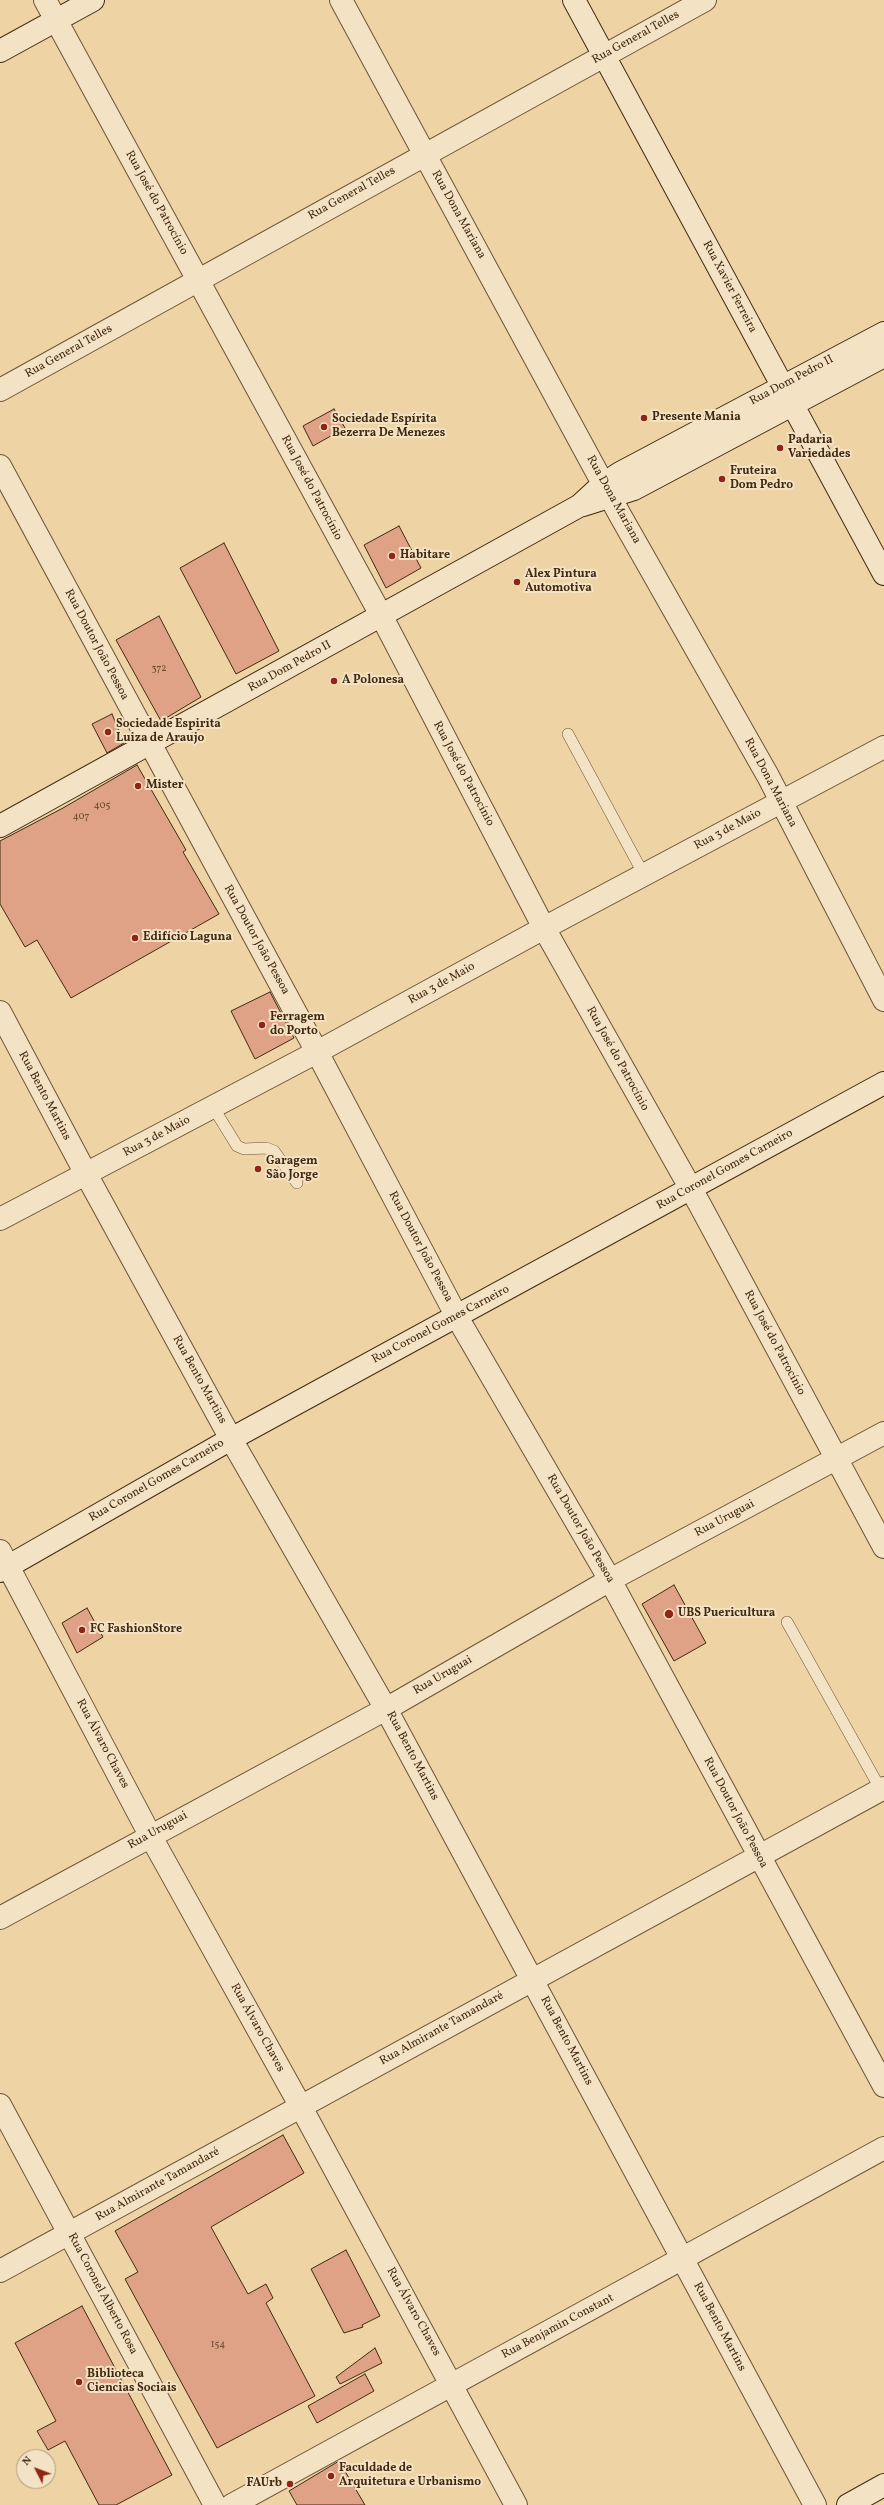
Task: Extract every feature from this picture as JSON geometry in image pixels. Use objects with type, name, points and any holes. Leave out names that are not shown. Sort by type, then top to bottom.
[{"type":"street","name":"Rua José do Patrocínio","points":[[45,0],[382,617],[544,928],[690,1188],[884,1546]]},
{"type":"street","points":[[0,52],[93,0]]},
{"type":"street","name":"Rua Dona Mariana","points":[[341,0],[607,491],[781,801],[884,1000]]},
{"type":"street","name":"Rua Xavier Ferreira","points":[[574,0],[884,574]]},
{"type":"street","name":"Rua General Telles","points":[[0,390],[704,0]]},
{"type":"street","name":"Rua Dom Pedro II","points":[[0,826],[382,617],[607,491],[783,386],[884,333]]},
{"type":"street","name":"Rua Dom Pedro II","points":[[607,491],[634,489],[884,356]]},
{"type":"street","name":"Rua Doutor João Pessoa","points":[[0,466],[149,745],[317,1052],[457,1317],[610,1580],[884,2086]]},
{"type":"street","name":"Rua 3 de Maio","points":[[0,1219],[317,1052],[544,928],[884,747]]},
{"type":"street","name":"Rua Bento Martins","points":[[0,1012],[86,1174],[231,1439],[386,1709],[815,2505]]},
{"type":"street","name":"Rua Coronel Gomes Carneiro","points":[[3,1563],[884,1083]]},
{"type":"street","name":"Rua Uruguai","points":[[0,1918],[150,1835],[386,1709],[610,1580],[884,1433]]},
{"type":"street","name":"Rua Álvaro Chaves","points":[[3,1563],[150,1835],[301,2107],[516,2505]]},
{"type":"street","name":"Rua Almirante Tamandaré","points":[[0,2271],[532,1979],[883,1789]]},
{"type":"street","name":"Rua Coronel Alberto Rosa","points":[[0,2105],[215,2505]]},
{"type":"street","name":"Rua Benjamin Constant","points":[[232,2505],[683,2260],[884,2148]]},
{"type":"street","points":[[848,2505],[884,2485]]},
{"type":"lane","points":[[568,734],[644,875]]},
{"type":"lane","points":[[213,1107],[237,1146],[244,1149],[266,1148],[274,1151],[296,1183]]},
{"type":"lane","points":[[787,1622],[883,1789]]},
{"type":"building","name":"Sociedade Espírita Bezerra De Menezes","points":[[334,409],[345,428],[313,446],[303,426]]},
{"type":"building","name":"Habitare","points":[[399,526],[421,568],[386,588],[364,545]]},
{"type":"building","points":[[224,543],[279,651],[236,674],[180,568]]},
{"type":"building","points":[[159,616],[201,697],[161,721],[116,640]]},
{"type":"building","name":"Sociedade Espirita Luiza de Araujo","points":[[112,714],[124,743],[107,753],[92,724]]},
{"type":"building","points":[[137,765],[186,850],[183,852],[219,914],[71,998],[37,940],[25,947],[0,904],[0,841],[63,808]]},
{"type":"building","name":"Ferragem do Porto","points":[[270,992],[294,1038],[255,1059],[231,1011]]},
{"type":"building","name":"UBS Puericultura","points":[[674,1585],[706,1643],[674,1661],[642,1604]]},
{"type":"building","name":"FC FashionStore","points":[[87,1608],[103,1637],[77,1653],[62,1623]]},
{"type":"building","points":[[283,2135],[304,2173],[211,2227],[248,2294],[266,2284],[273,2298],[266,2303],[315,2396],[217,2448],[125,2279],[138,2272],[115,2231]]},
{"type":"building","points":[[346,2250],[380,2316],[362,2325],[363,2327],[344,2333],[311,2269]]},
{"type":"building","name":"Biblioteca Ciencias Sociais","points":[[82,2306],[172,2475],[116,2505],[99,2505],[65,2441],[47,2449],[37,2431],[56,2421],[15,2343]]},
{"type":"building","points":[[375,2348],[382,2363],[340,2384],[336,2377]]},
{"type":"building","points":[[365,2374],[374,2391],[317,2423],[308,2406]]},
{"type":"building","name":"Faculdade de Arquitetura e Urbanismo","points":[[339,2461],[365,2505],[297,2505],[289,2491]]},
{"type":"place","name":"Presente Mania","points":[[644,418]]},
{"type":"place","name":"Sociedade Espírita Bezerra De Menezes","points":[[324,427]]},
{"type":"place","name":"Padaria Variedades","points":[[780,448]]},
{"type":"place","name":"Fruteira Dom Pedro","points":[[722,479]]},
{"type":"place","name":"Habitare","points":[[392,556]]},
{"type":"place","name":"Alex Pintura Automotiva","points":[[517,582]]},
{"type":"place","name":"A Polonesa","points":[[334,681]]},
{"type":"place","name":"Sociedade Espirita Luiza de Araujo","points":[[108,732]]},
{"type":"place","name":"Mister","points":[[138,786]]},
{"type":"place","name":"Edifício Laguna","points":[[135,938]]},
{"type":"place","name":"Ferragem do Porto","points":[[262,1025]]},
{"type":"place","name":"Garagem São Jorge","points":[[258,1169]]},
{"type":"place","name":"UBS Puericultura","points":[[669,1614]]},
{"type":"place","name":"FC FashionStore","points":[[82,1630]]},
{"type":"place","name":"Biblioteca Ciencias Sociais","points":[[79,2382]]},
{"type":"place","name":"Faculdade de Arquitetura e Urbanismo","points":[[331,2476]]},
{"type":"place","name":"FAUrb","points":[[290,2484]]}]
